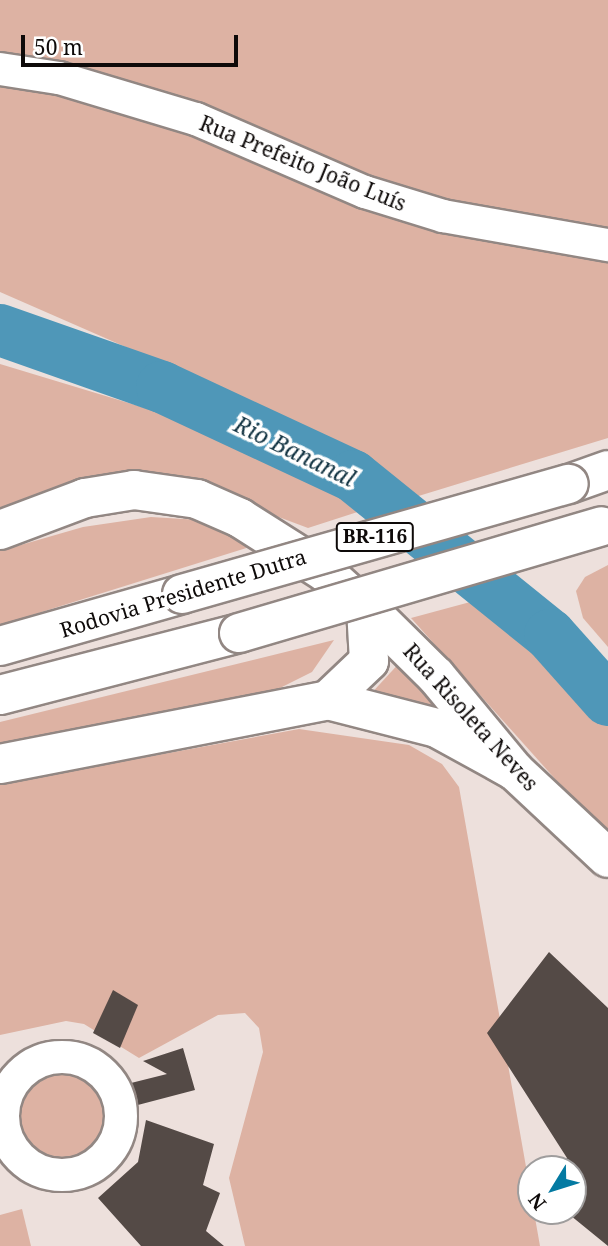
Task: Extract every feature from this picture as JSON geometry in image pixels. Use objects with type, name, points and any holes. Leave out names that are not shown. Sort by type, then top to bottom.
[{"type":"main road","name":"Rodovia Presidente Dutra","points":[[0,646],[569,484],[608,470]]},
{"type":"main road","name":"Rua Risoleta Neves","points":[[0,530],[109,493],[177,494],[262,531],[364,605],[436,676],[515,771],[608,858]]},
{"type":"main road","name":"BR-116","points":[[0,695],[239,633],[605,525]]},
{"type":"main road","points":[[328,700],[369,661],[372,630],[364,605]]},
{"type":"main road","points":[[0,764],[328,700],[437,728],[515,771]]},
{"type":"street","name":"Rua Prefeito João Luís","points":[[0,69],[59,78],[197,119],[365,192],[443,216],[608,245]]},
{"type":"shaded area","points":[[0,0],[608,0],[608,235],[378,186],[67,65],[0,52]]},
{"type":"shaded area","points":[[0,77],[608,253],[608,438],[412,498],[263,407],[0,292]]},
{"type":"shaded area","points":[[0,364],[208,427],[373,507],[308,528],[204,489],[0,522]]},
{"type":"shaded area","points":[[151,517],[200,520],[256,545],[0,625],[0,551],[83,527]]},
{"type":"shaded area","points":[[608,565],[608,647],[583,618],[576,591],[585,577]]},
{"type":"shaded area","points":[[485,598],[608,726],[608,838],[411,618]]},
{"type":"shaded area","points":[[334,640],[312,672],[274,691],[0,749],[0,722]]},
{"type":"shaded area","points":[[403,659],[456,721],[367,698]]},
{"type":"shaded area","points":[[299,729],[409,745],[442,764],[459,787],[524,1155],[517,1155],[517,1225],[536,1225],[540,1246],[245,1246],[229,1178],[263,1052],[259,1028],[245,1013],[218,1015],[139,1058],[84,1024],[66,1021],[0,1035],[0,784]]},
{"type":"shaded area","points":[[61,1063],[81,1067],[104,1086],[109,1095],[113,1115],[109,1135],[90,1158],[81,1163],[61,1167],[41,1163],[18,1144],[13,1135],[9,1115],[13,1095],[32,1072],[41,1067]]},
{"type":"shaded area","points":[[22,1209],[31,1246],[0,1246],[0,1215]]},
{"type":"building","points":[[549,952],[608,1008],[608,1246],[582,1225],[587,1225],[587,1155],[565,1155],[487,1033]]},
{"type":"building","points":[[113,990],[138,1005],[120,1048],[93,1033]]},
{"type":"building","points":[[183,1048],[195,1090],[134,1106],[127,1084],[167,1074],[143,1061]]},
{"type":"building","points":[[146,1120],[214,1144],[203,1185],[220,1193],[206,1231],[224,1246],[141,1246],[98,1198],[138,1162]]},
{"type":"waterway","name":"Rio Bananal","points":[[0,330],[162,387],[353,476],[550,635],[608,700]]}]
